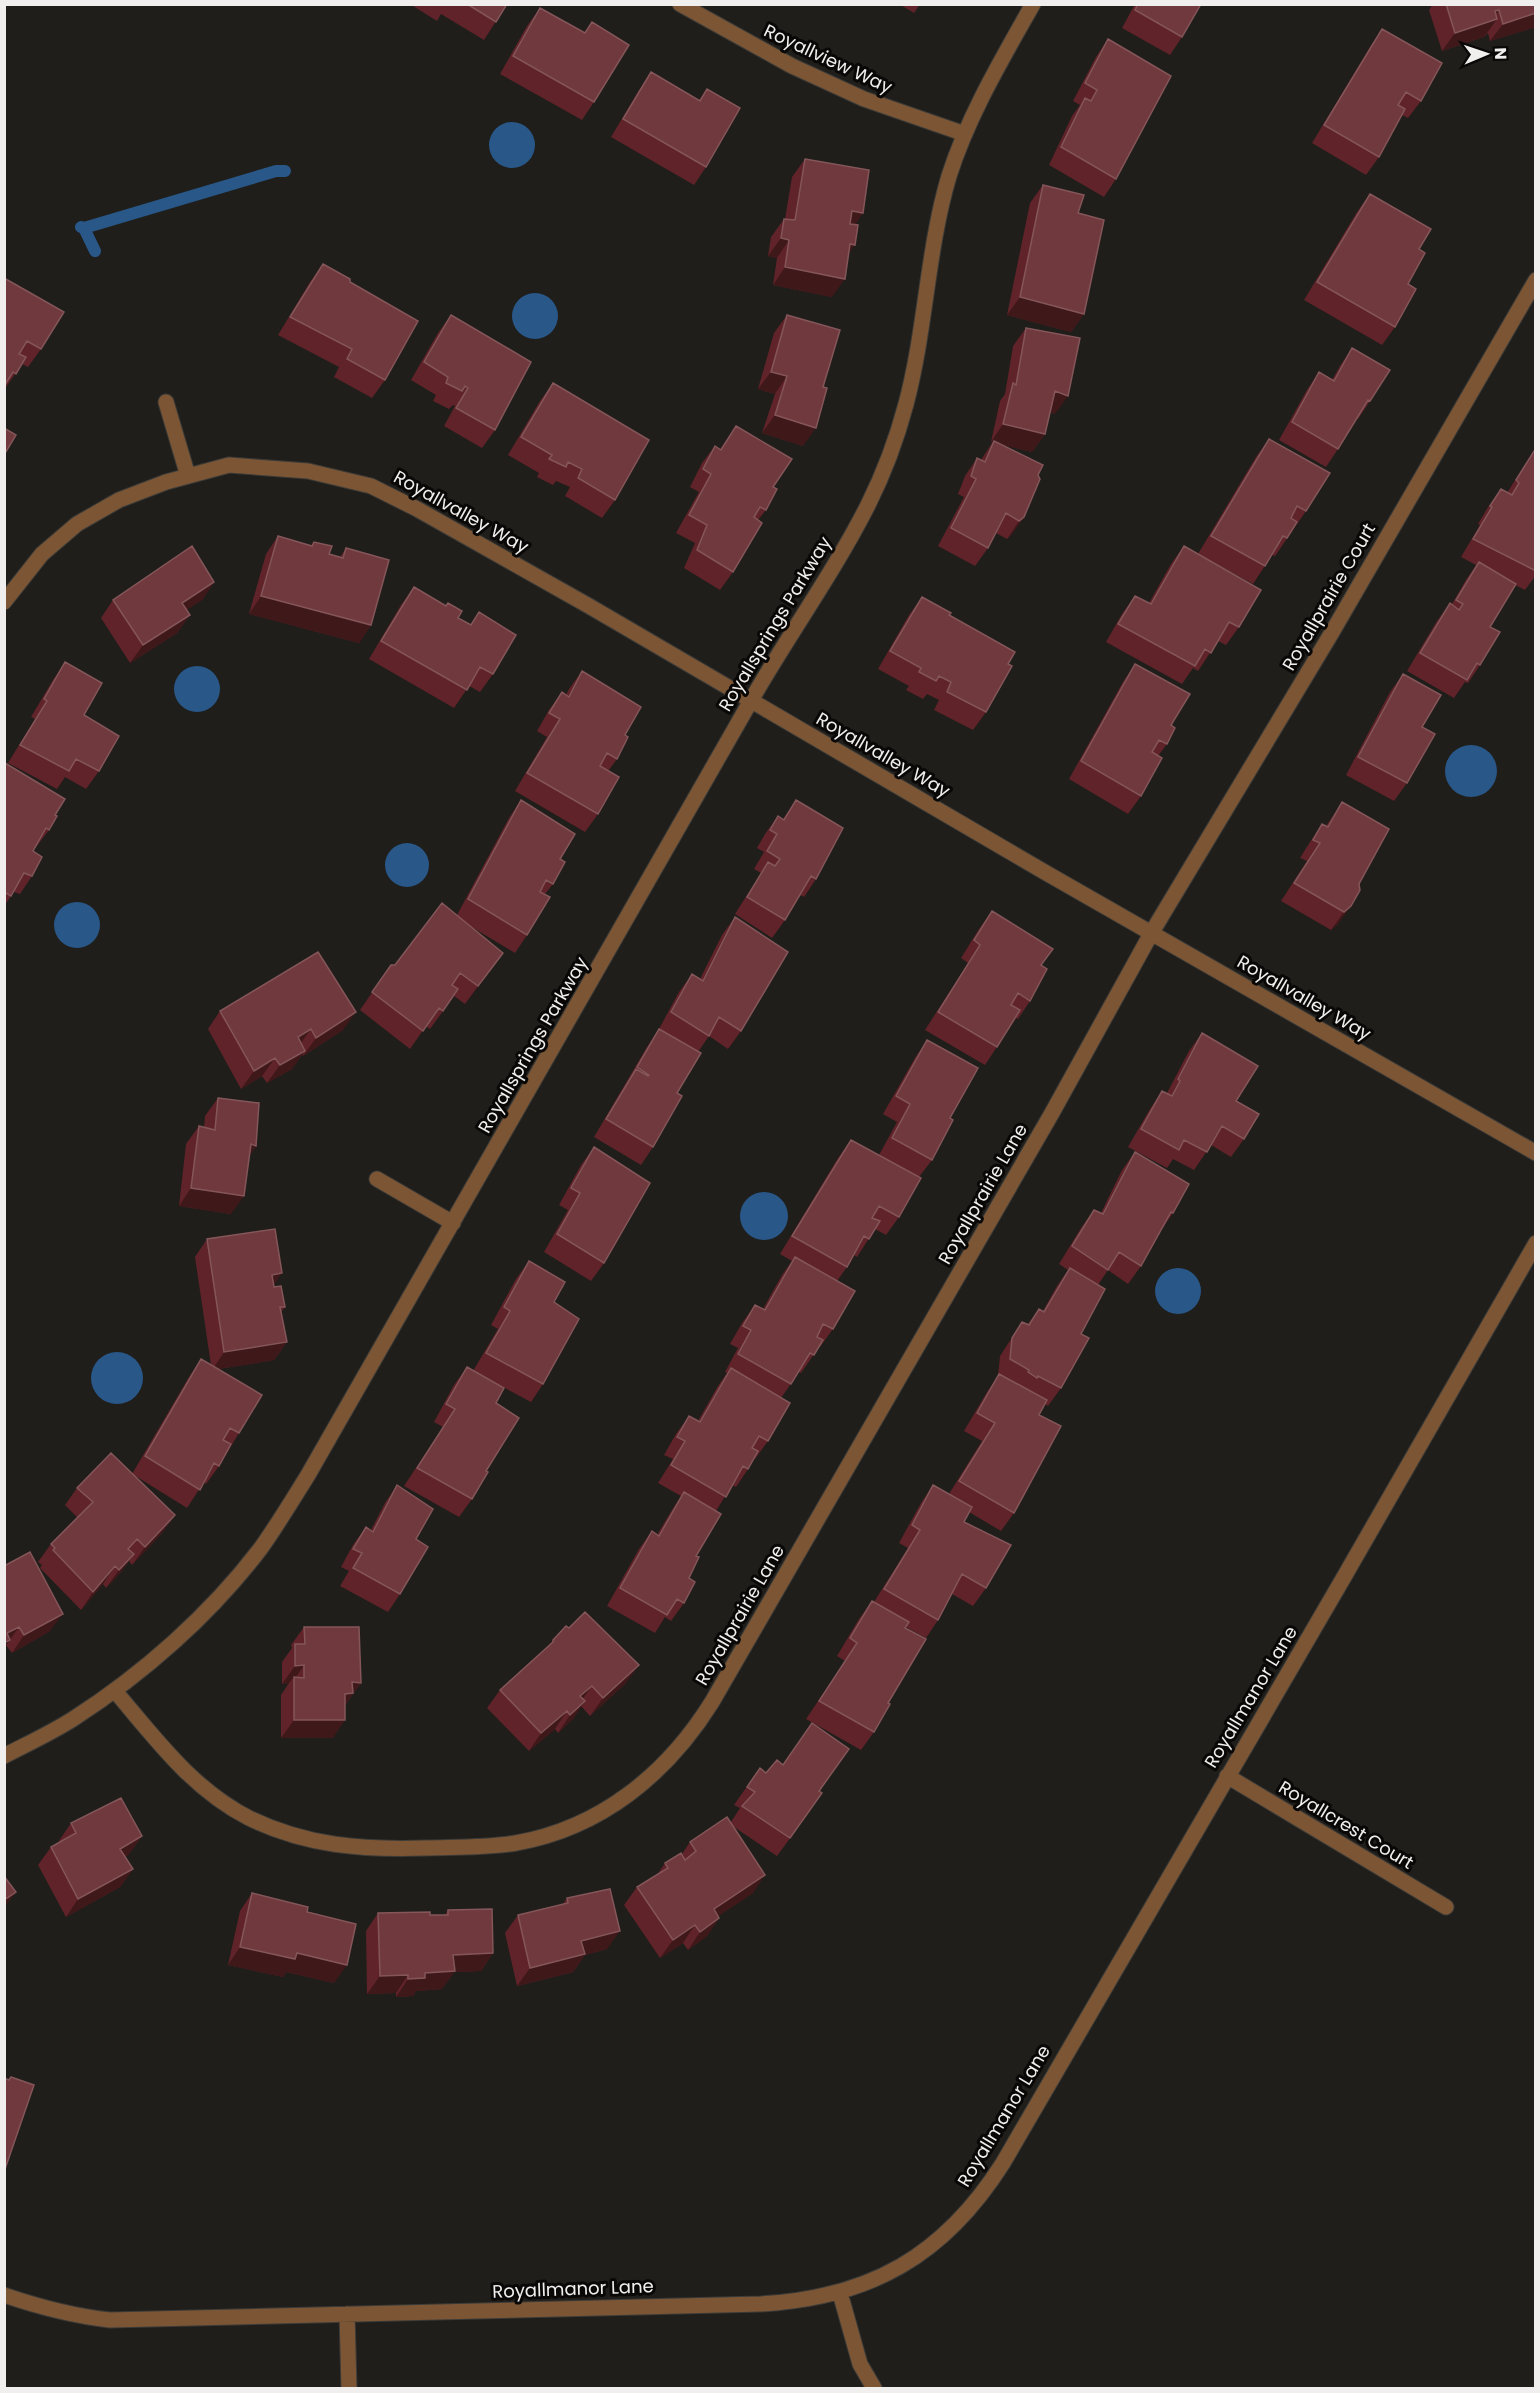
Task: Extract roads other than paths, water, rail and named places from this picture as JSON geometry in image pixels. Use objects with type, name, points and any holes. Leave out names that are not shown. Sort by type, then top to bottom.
[{"type":"street","name":"Royallview Way","points":[[680,4],[792,66],[864,99],[965,134]]},
{"type":"street","name":"Royallsprings Parkway","points":[[4,1756],[71,1721],[115,1691],[176,1640],[216,1600],[260,1548],[308,1475],[624,928],[752,700],[868,504],[889,455],[907,401],[936,230],[949,177],[965,134],[1004,55],[1033,4]]},
{"type":"street","name":"Royallprairie Court","points":[[1152,932],[1331,634],[1536,280]]},
{"type":"street","points":[[166,402],[188,476]]},
{"type":"street","name":"Royallvalley Way","points":[[4,602],[42,554],[81,522],[141,490],[229,465],[269,467],[322,474],[371,486],[410,505],[589,606],[1048,874],[1536,1153]]},
{"type":"street","name":"Royallprairie Lane","points":[[115,1691],[182,1769],[205,1789],[248,1817],[278,1831],[309,1841],[359,1848],[389,1849],[515,1844],[563,1830],[593,1818],[619,1803],[662,1768],[697,1726],[707,1710],[1052,1113],[1152,932]]},
{"type":"street","points":[[377,1179],[453,1224]]},
{"type":"street","name":"Royallmanor Lane","points":[[4,2295],[64,2313],[110,2320],[760,2304],[789,2302],[840,2293],[875,2279],[921,2252],[946,2234],[970,2210],[1003,2163],[1536,1243]]},
{"type":"street","name":"Royallcrest Court","points":[[1227,1776],[1446,1907]]},
{"type":"street","points":[[840,2293],[860,2364],[874,2388]]},
{"type":"street","points":[[347,2314],[349,2388]]},
{"type":"water","points":[[512,122],[528,129],[535,145],[528,161],[512,168],[496,161],[489,145],[496,129]]},
{"type":"water","points":[[535,293],[551,300],[558,316],[551,332],[535,339],[519,332],[512,316],[519,300]]},
{"type":"water","points":[[197,666],[213,673],[220,689],[213,705],[197,712],[181,705],[174,689],[181,673]]},
{"type":"water","points":[[1466,745],[1476,745],[1490,752],[1497,771],[1490,790],[1476,797],[1466,797],[1456,793],[1449,786],[1445,776],[1445,766],[1449,756],[1456,749]]},
{"type":"water","points":[[407,843],[416,844],[423,849],[428,856],[428,874],[423,881],[416,886],[407,887],[398,886],[391,881],[386,874],[385,865],[386,856],[391,849],[398,844]]},
{"type":"water","points":[[77,902],[93,909],[100,925],[93,941],[77,948],[61,941],[54,925],[61,909]]},
{"type":"water","points":[[764,1192],[781,1199],[788,1216],[781,1233],[764,1240],[747,1233],[740,1216],[747,1199]]},
{"type":"water","points":[[1178,1268],[1187,1269],[1194,1275],[1200,1282],[1200,1300],[1194,1307],[1187,1313],[1178,1314],[1169,1313],[1162,1307],[1156,1300],[1155,1291],[1156,1282],[1162,1275],[1169,1269]]},
{"type":"water","points":[[117,1352],[127,1354],[135,1360],[141,1368],[143,1378],[141,1388],[135,1396],[127,1402],[117,1404],[107,1402],[99,1396],[93,1388],[91,1378],[93,1368],[99,1360],[107,1354]]},
{"type":"waterway","points":[[81,227],[276,171],[285,171]]},
{"type":"waterway","points":[[84,228],[95,251]]}]
